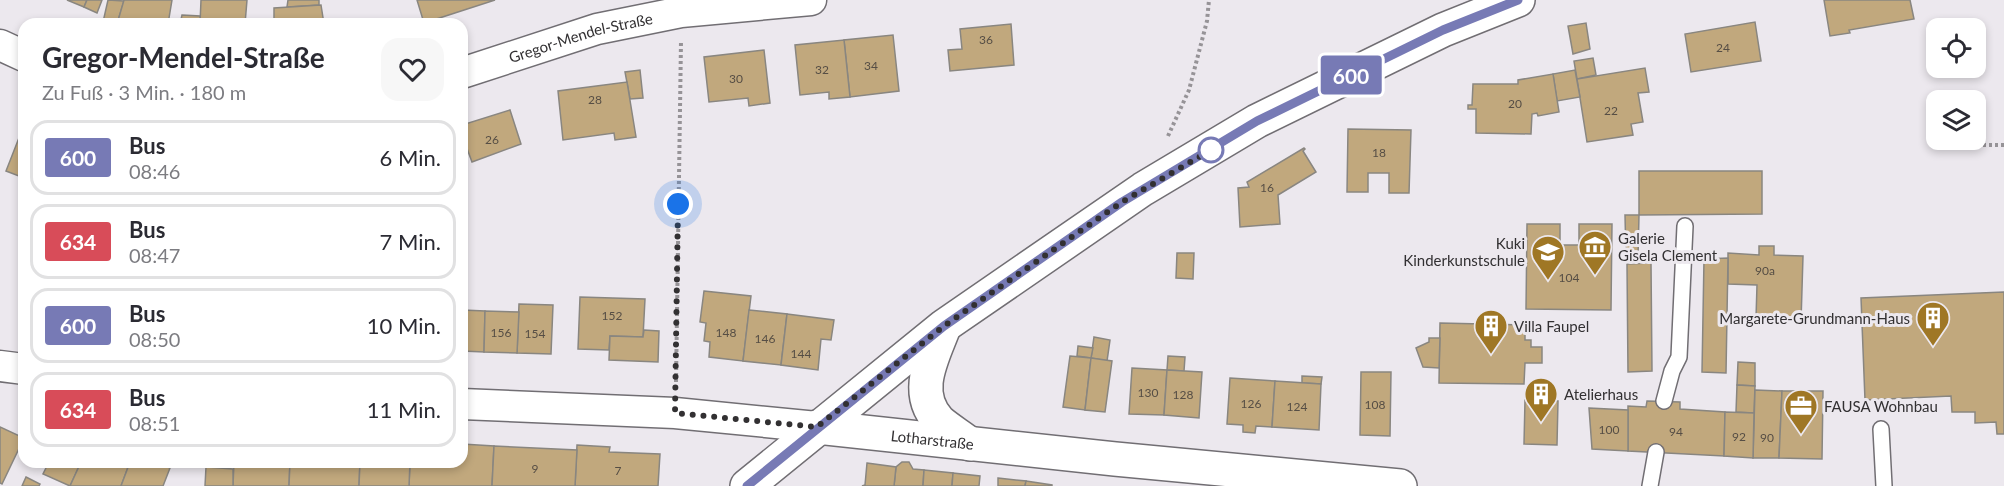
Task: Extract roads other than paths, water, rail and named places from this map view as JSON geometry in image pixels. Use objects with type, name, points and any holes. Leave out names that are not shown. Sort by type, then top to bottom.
[{"type":"street","name":"Gregor-Mendel-Straße","points":[[468,71],[597,29],[681,12],[811,0]]},
{"type":"street","points":[[747,486],[944,326],[1122,202],[1257,121],[1443,30],[1518,0]]},
{"type":"street","points":[[0,45],[18,53]]},
{"type":"street","points":[[944,326],[926,376],[927,402],[939,420],[970,444]]},
{"type":"street","points":[[0,366],[18,368]]},
{"type":"street","name":"Lotharstraße","points":[[468,404],[675,413],[1400,486]]},
{"type":"lane","points":[[1664,401],[1672,371],[1679,357],[1685,226]]},
{"type":"lane","points":[[1881,429],[1884,486]]},
{"type":"lane","points":[[1650,486],[1656,452]]},
{"type":"place","name":"Galerie Gisela Clement","points":[[1595,276]]},
{"type":"place","name":"Kuki Kinderkunstschule","points":[[1548,281]]},
{"type":"place","name":"Margarete-Grundmann-Haus","points":[[1933,347]]},
{"type":"place","name":"Villa Faupel","points":[[1491,355]]},
{"type":"place","name":"Atelierhaus","points":[[1541,423]]},
{"type":"place","name":"FAUSA Wohnbau","points":[[1801,435]]}]
